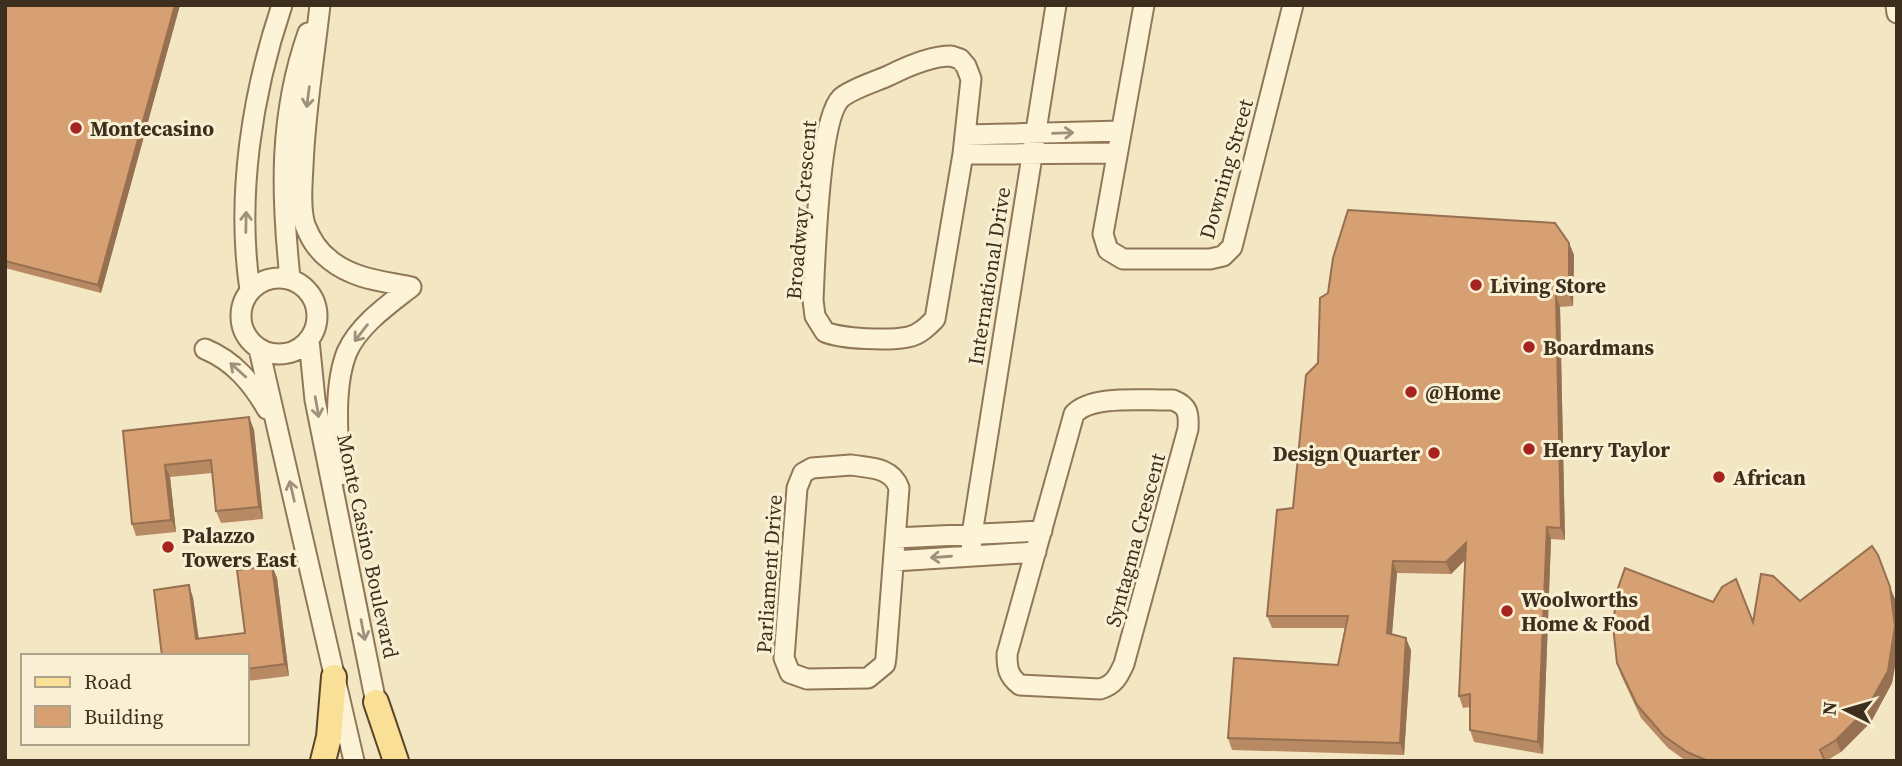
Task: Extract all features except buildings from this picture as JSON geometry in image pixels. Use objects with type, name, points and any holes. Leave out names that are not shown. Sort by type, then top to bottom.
[{"type":"main road","points":[[323,761],[329,737],[334,677]]},
{"type":"main road","points":[[376,702],[396,761]]},
{"type":"street","points":[[250,290],[246,221],[251,127],[268,46],[282,5]]},
{"type":"street","points":[[290,278],[284,214],[284,142],[301,52],[319,5]]},
{"type":"street","points":[[319,5],[304,132],[304,223],[311,238],[329,260],[377,281],[411,287],[386,306],[361,331],[347,352],[339,385],[340,525]]},
{"type":"street","name":"International Drive","points":[[971,555],[972,534],[1056,5]]},
{"type":"street","name":"Downing Street","points":[[1144,5],[1103,234],[1108,250],[1123,258],[1210,259],[1228,252],[1232,247],[1293,5]]},
{"type":"street","points":[[1896,5],[1897,13]]},
{"type":"street","name":"Broadway Crescent","points":[[951,56],[960,59],[971,79],[964,144],[934,319],[919,333],[906,338],[851,338],[825,332],[815,316],[813,300],[826,139],[835,106],[843,97],[897,71],[936,57],[951,56]]},
{"type":"street","points":[[964,144],[1034,133],[1121,131]]},
{"type":"street","points":[[964,144],[1031,154],[1117,153]]},
{"type":"street","points":[[272,277],[290,278],[301,284],[315,302],[317,315],[309,340],[301,347],[281,354],[259,349],[250,341],[241,325],[241,306],[250,290],[272,277]]},
{"type":"street","name":"Monte Casino Boulevard","points":[[309,340],[315,400],[387,761]]},
{"type":"street","points":[[205,349],[222,356],[245,377],[262,400],[282,446]]},
{"type":"street","points":[[259,349],[354,761]]},
{"type":"street","name":"Syntagma Crescent","points":[[1173,400],[1183,404],[1188,411],[1188,429],[1124,664],[1117,679],[1109,687],[1100,689],[1027,686],[1020,685],[1010,676],[1007,654],[1042,531],[1070,425],[1079,408],[1097,402],[1173,400]]},
{"type":"street","name":"Parliament Drive","points":[[851,465],[879,469],[889,474],[900,488],[895,538],[885,664],[868,678],[807,679],[790,673],[786,667],[784,644],[797,488],[803,473],[812,468],[851,465]]},
{"type":"street","points":[[895,538],[1042,531]]},
{"type":"street","points":[[894,561],[1036,552]]},
{"type":"place","name":"Montecasino","points":[[76,128]]},
{"type":"place","name":"Living Store","points":[[1476,285]]},
{"type":"place","name":"Boardmans","points":[[1529,347]]},
{"type":"place","name":"@Home","points":[[1411,392]]},
{"type":"place","name":"Henry Taylor","points":[[1529,449]]},
{"type":"place","name":"Design Quarter","points":[[1434,453]]},
{"type":"place","name":"African","points":[[1719,477]]},
{"type":"place","name":"Palazzo Towers East","points":[[168,547]]},
{"type":"place","name":"Woolworths Home & Food","points":[[1507,611]]}]
